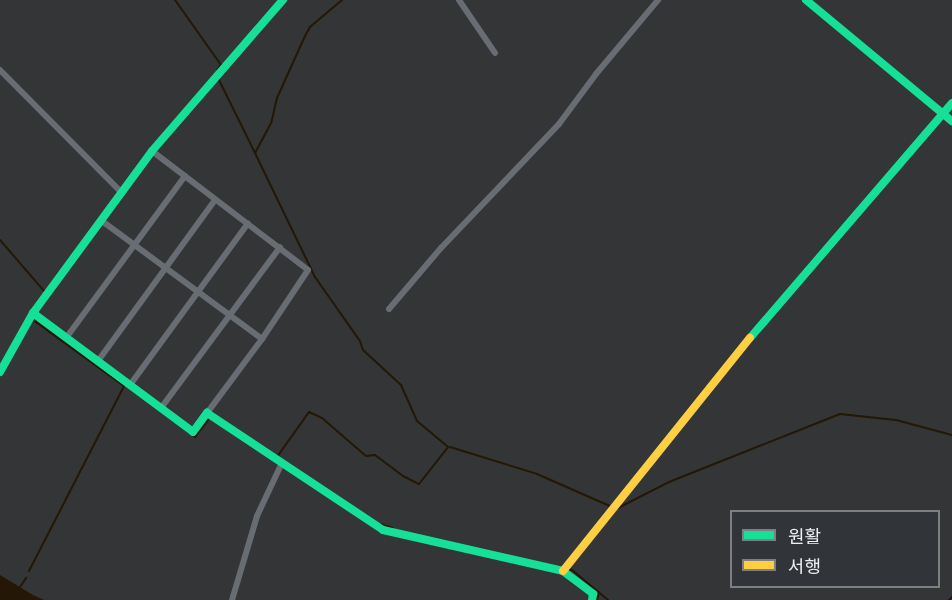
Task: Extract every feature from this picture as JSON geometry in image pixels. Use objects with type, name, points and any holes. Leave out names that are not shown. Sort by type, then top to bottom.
[{"type":"street","points":[[0,372],[33,313],[152,151],[283,0]]},
{"type":"street","points":[[459,0],[495,53]]},
{"type":"street","points":[[389,309],[441,248],[560,123],[596,74],[658,0]]},
{"type":"street","points":[[806,0],[952,121]]},
{"type":"street","points":[[0,70],[121,192]]},
{"type":"street","points":[[563,571],[750,339],[952,103]]},
{"type":"street","points":[[33,313],[193,432],[262,339],[308,274],[305,265],[152,151]]},
{"type":"street","points":[[66,338],[184,176]]},
{"type":"street","points":[[99,361],[215,200]]},
{"type":"street","points":[[102,220],[262,339]]},
{"type":"street","points":[[130,384],[248,223]]},
{"type":"street","points":[[161,408],[280,247]]},
{"type":"street","points":[[207,413],[281,465],[383,530],[563,571],[593,594],[592,600]]},
{"type":"street","points":[[232,600],[257,516],[281,465]]},
{"type":"shaded area","points":[[0,575],[33,595],[44,600],[0,600]]},
{"type":"waterway","points":[[175,0],[221,65],[217,70]]},
{"type":"waterway","points":[[342,0],[310,27],[277,98],[271,123],[255,153],[315,277],[360,341],[363,350],[401,385],[417,421],[447,446]]},
{"type":"waterway","points":[[218,78],[255,153]]},
{"type":"waterway","points":[[0,240],[44,291]]},
{"type":"waterway","points":[[29,571],[124,386],[33,320]]},
{"type":"waterway","points":[[277,457],[309,412],[322,418],[366,456],[375,455],[403,476],[419,484],[448,447]]},
{"type":"waterway","points":[[618,508],[669,482],[840,414],[896,420],[952,435]]},
{"type":"waterway","points":[[192,435],[195,437],[209,419]]},
{"type":"waterway","points":[[450,447],[537,474],[612,507]]},
{"type":"waterway","points":[[380,524],[392,528]]},
{"type":"waterway","points":[[567,569],[572,570],[608,600]]},
{"type":"waterway","points":[[20,587],[26,578]]},
{"type":"waterway","points":[[597,600],[599,592]]},
{"type":"waterway","points":[[949,600],[952,597]]},
{"type":"traffic: fast","points":[[0,372],[33,313],[152,151],[283,0]]},
{"type":"traffic: fast","points":[[806,0],[952,121]]},
{"type":"traffic: fast","points":[[750,338],[952,103]]},
{"type":"traffic: fast","points":[[33,313],[193,432],[207,413],[383,530],[563,571],[593,594],[592,600]]},
{"type":"traffic: slow","points":[[563,571],[750,338]]}]
